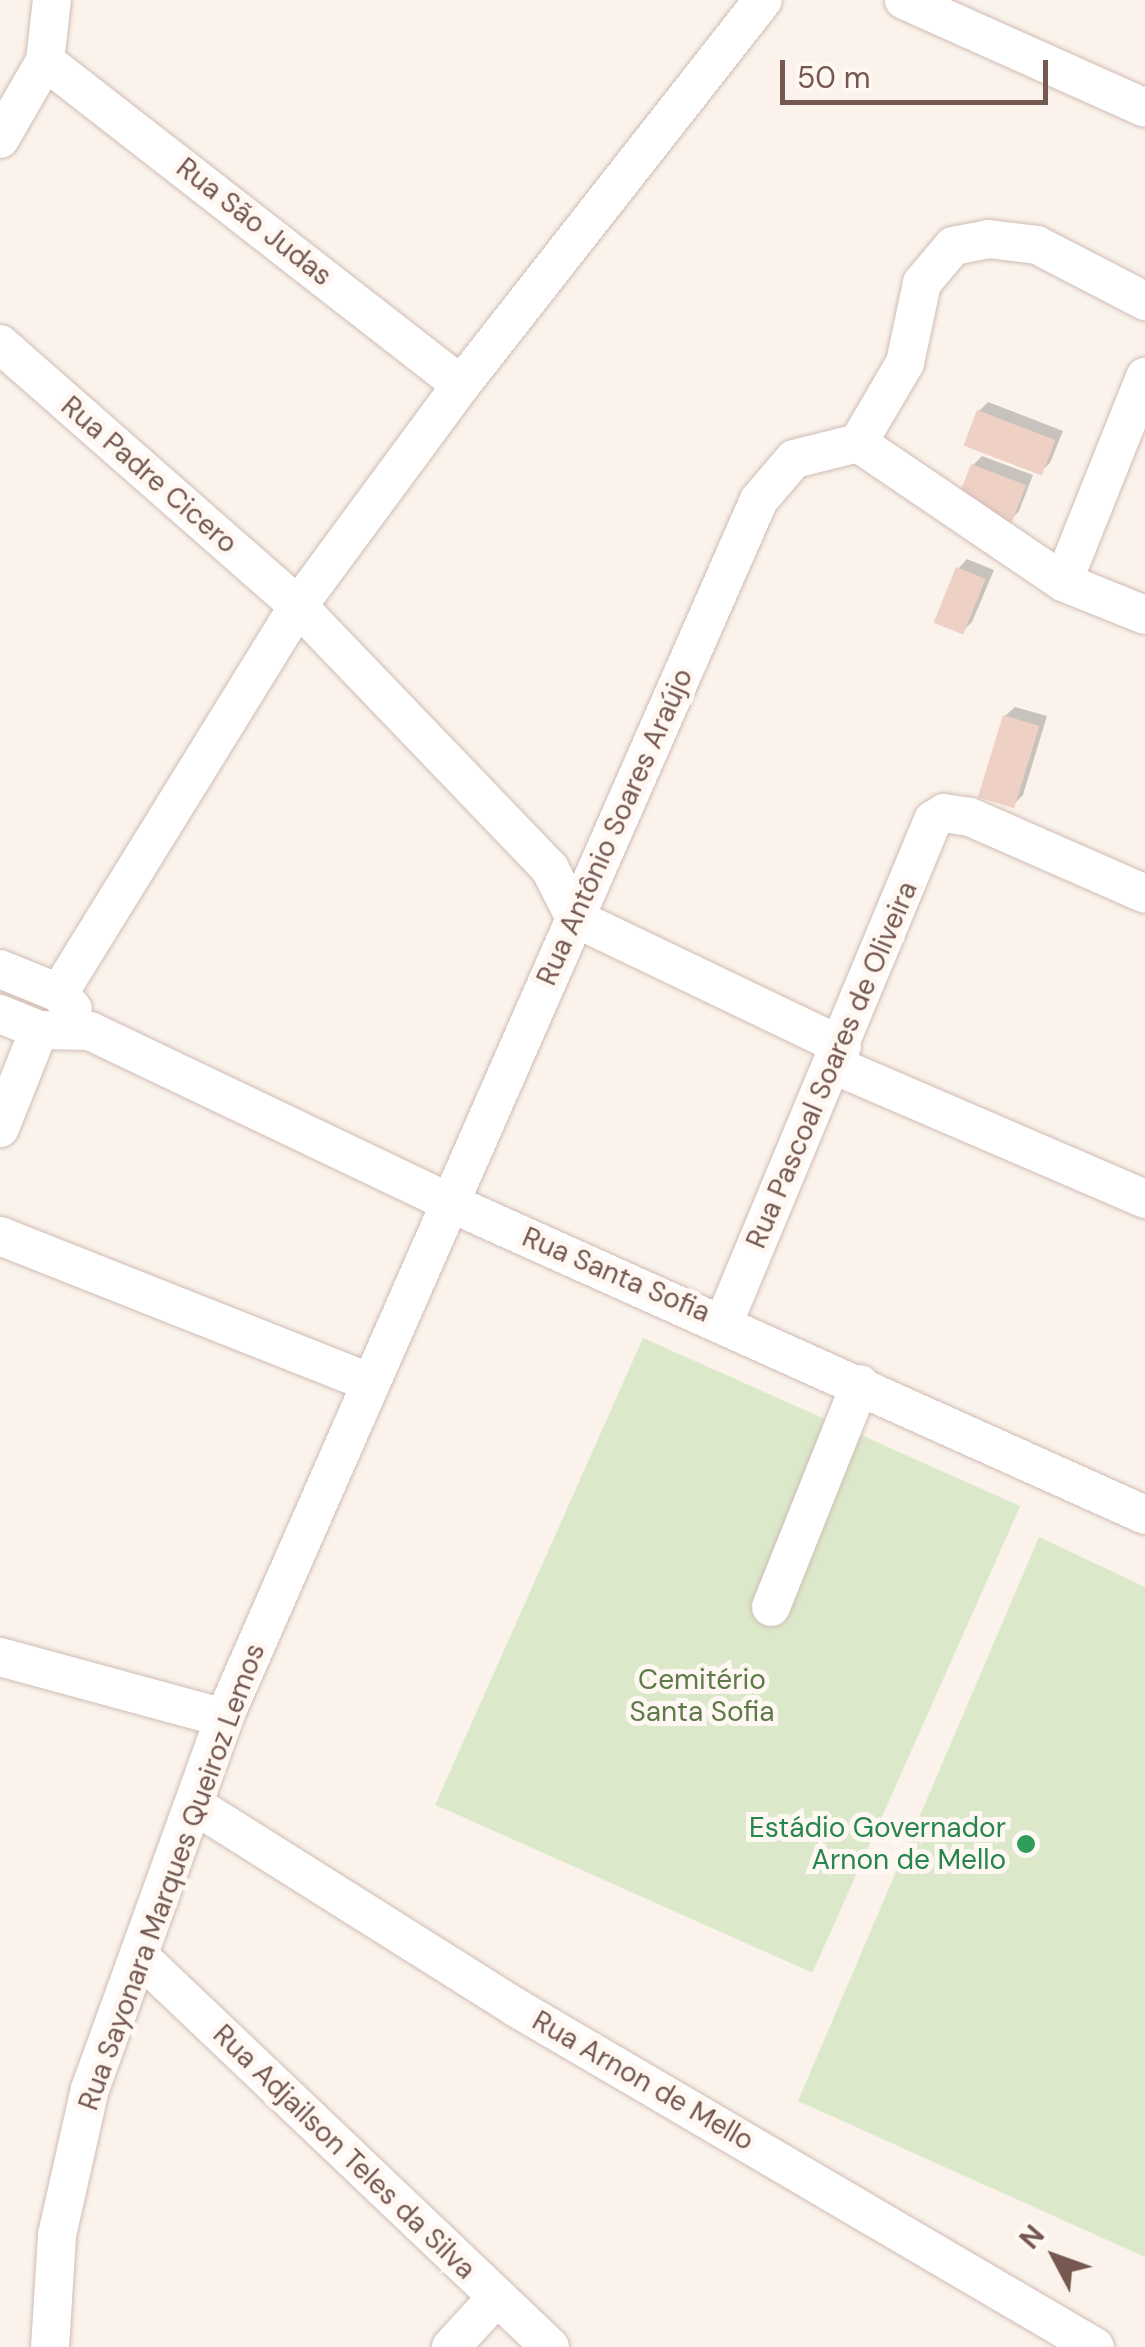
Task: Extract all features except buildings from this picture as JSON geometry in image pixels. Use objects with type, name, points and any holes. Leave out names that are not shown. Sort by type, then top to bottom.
[{"type":"street","points":[[0,140],[45,61],[52,0]]},
{"type":"street","points":[[0,968],[60,992],[298,606],[461,385],[763,0]]},
{"type":"street","points":[[904,0],[1145,108]]},
{"type":"street","name":"Rua São Judas","points":[[45,61],[461,385]]},
{"type":"street","points":[[1145,301],[1037,245],[988,238],[953,246],[922,283],[905,363],[858,443],[1063,582],[1145,615]]},
{"type":"street","name":"Rua Padre Cicero","points":[[0,344],[298,606],[550,869],[576,918]]},
{"type":"street","points":[[1063,582],[1145,377]]},
{"type":"street","name":"Rua Antônio Soares Araújo","points":[[448,1202],[759,500],[794,459],[858,443]]},
{"type":"street","name":"Rua Pascoal Soares de Oliveira","points":[[724,1322],[838,1056],[933,820],[944,813],[970,817],[1145,894]]},
{"type":"street","points":[[576,918],[838,1056],[1145,1200]]},
{"type":"street","name":"Rua Santa Sofia","points":[[60,992],[90,1031]]},
{"type":"street","name":"Rua Santa Sofia","points":[[0,1014],[39,1030],[90,1031],[448,1202],[724,1322],[1145,1514]]},
{"type":"street","points":[[0,1128],[39,1030]]},
{"type":"street","name":"Rua Sayonara Marques Queiroz Lemos","points":[[50,2347],[57,2234],[90,2089],[196,1806],[224,1718],[448,1202]]},
{"type":"street","points":[[0,1236],[370,1383]]},
{"type":"street","points":[[771,1607],[860,1384]]},
{"type":"street","points":[[0,1657],[224,1718]]},
{"type":"street","name":"Rua Arnon de Mello","points":[[196,1806],[516,2007],[1096,2347]]},
{"type":"street","name":"Rua Adjailson Teles da Silva","points":[[138,1956],[550,2347]]},
{"type":"street","points":[[451,2347],[497,2297]]},
{"type":"green space","name":"Cemitério Santa Sofia","points":[[643,1338],[1020,1506],[812,1973],[435,1805]]},
{"type":"green space","name":"Estádio Governador Arnon de Mello","points":[[1039,1537],[1145,1587],[1145,2257],[798,2101]]},
{"type":"place","name":"Estádio Governador Arnon de Mello","points":[[1026,1844]]}]
